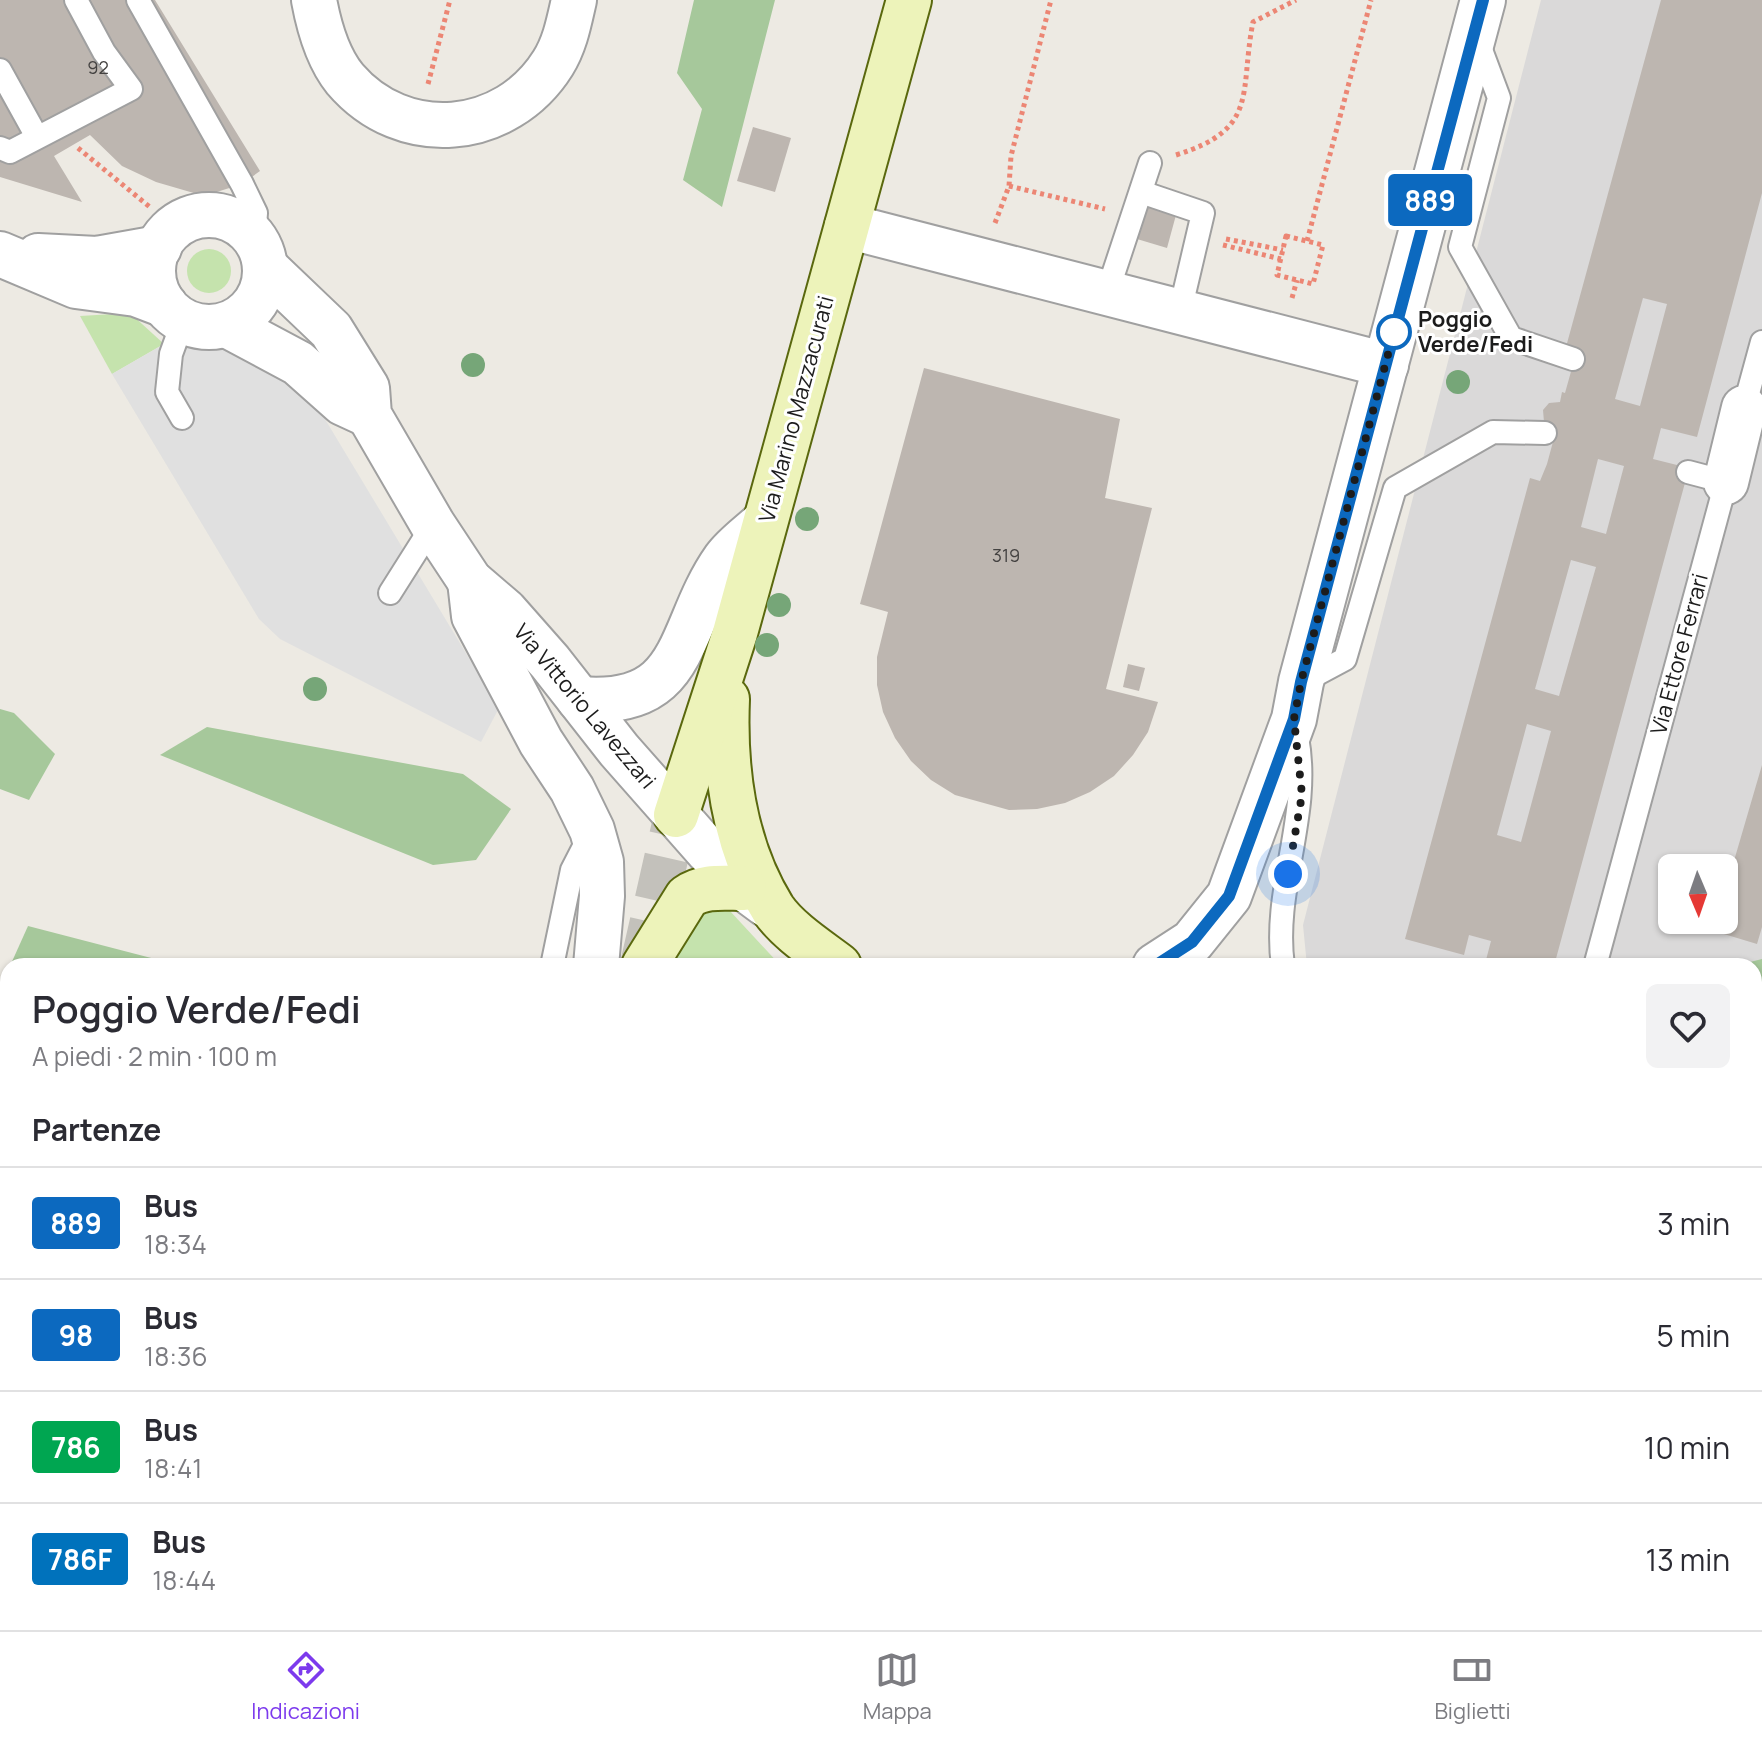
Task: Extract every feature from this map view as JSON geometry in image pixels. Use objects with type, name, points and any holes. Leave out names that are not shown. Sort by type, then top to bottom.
[{"type":"street","points":[[314,0],[325,41],[345,78],[377,105],[421,123],[471,123],[499,116],[522,100],[555,61],[565,38],[574,0]]},
{"type":"street","name":"Via Marino Mazzacurati","points":[[676,815],[735,633],[909,0]]},
{"type":"street","points":[[1167,958],[1192,942],[1229,896],[1298,701],[1479,16]]},
{"type":"street","name":"Via Vittorio Lavezzari","points":[[0,254],[97,259],[167,238],[187,220],[216,216],[243,227],[260,252],[331,330],[367,388],[369,415],[433,525],[470,581],[505,611],[676,815],[759,899],[829,958]]},
{"type":"street","points":[[847,226],[1386,365]]},
{"type":"street","points":[[167,238],[154,277],[174,313]]},
{"type":"street","points":[[227,325],[243,316],[256,302],[264,286],[260,252]]},
{"type":"street","name":"Via Vittorio Lavezzari","points":[[0,254],[76,286],[136,294],[209,327],[227,325],[298,363],[343,403],[369,415]]},
{"type":"street","name":"Via Ettore Ferrari","points":[[1707,477],[1744,408]]},
{"type":"street","points":[[579,699],[603,701],[634,697],[657,683],[672,664],[725,559],[765,521]]},
{"type":"street","points":[[470,581],[474,616],[592,830],[601,862],[602,896],[597,958]]},
{"type":"street","points":[[649,958],[687,897],[698,890],[710,888],[759,899],[728,783],[725,740],[735,633]]},
{"type":"lane","points":[[0,148],[10,152],[131,89],[104,52],[76,0]]},
{"type":"lane","points":[[138,0],[242,184],[256,213],[260,252]]},
{"type":"lane","points":[[1479,16],[1499,98],[1460,247],[1511,338],[1573,359]]},
{"type":"lane","points":[[0,70],[37,137]]},
{"type":"lane","points":[[1107,293],[1150,163]]},
{"type":"lane","points":[[1141,192],[1203,213],[1180,311]]},
{"type":"lane","points":[[174,313],[167,392],[182,418]]},
{"type":"lane","name":"Via Ettore Ferrari","points":[[1744,408],[1762,342]]},
{"type":"lane","points":[[1282,958],[1279,934],[1302,795],[1298,701],[1345,659],[1395,488],[1493,432],[1545,433]]},
{"type":"lane","name":"Via Ettore Ferrari","points":[[1597,958],[1707,477]]},
{"type":"lane","points":[[390,593],[433,525]]},
{"type":"lane","points":[[554,958],[572,870],[592,830]]},
{"type":"path","points":[[421,123],[450,0]]},
{"type":"path","points":[[968,256],[1000,217],[1009,186],[1011,156],[1051,0]]},
{"type":"path","points":[[1150,163],[1203,146],[1231,127],[1243,104],[1253,22],[1296,0]]},
{"type":"path","points":[[1307,241],[1371,0]]},
{"type":"path","points":[[74,145],[167,238]]},
{"type":"path","points":[[1009,186],[1133,216]]},
{"type":"path","points":[[1286,236],[1307,241],[1323,245],[1313,284],[1277,275],[1286,236]]},
{"type":"path","points":[[1234,240],[1283,250]]},
{"type":"path","points":[[1232,248],[1281,259]]},
{"type":"shaded area","points":[[1541,0],[1762,0],[1762,958],[1306,958],[1303,925]]},
{"type":"shaded area","points":[[164,344],[245,350],[302,381],[499,708],[481,742],[280,639],[259,619],[112,374]]},
{"type":"green space","points":[[694,0],[775,0],[722,207],[683,180],[702,109],[677,73]]},
{"type":"green space","points":[[209,249],[224,256],[231,271],[224,286],[209,293],[194,286],[187,271],[194,256]]},
{"type":"green space","points":[[130,313],[164,344],[112,374],[80,316]]},
{"type":"green space","points":[[0,709],[14,713],[55,754],[29,800],[0,789]]},
{"type":"green space","points":[[207,727],[463,774],[511,809],[476,860],[433,865],[160,755]]},
{"type":"green space","points":[[730,911],[774,958],[669,958],[680,922],[705,912]]},
{"type":"green space","points":[[28,926],[151,958],[14,958]]},
{"type":"building","points":[[0,0],[155,0],[260,171],[242,184],[204,196],[156,182],[122,166],[90,135],[54,156],[82,202],[0,177]]},
{"type":"building","points":[[1661,0],[1762,0],[1762,193],[1697,437],[1661,428],[1653,459],[1689,468],[1556,958],[1487,958],[1491,941],[1469,935],[1464,955],[1405,939],[1530,478],[1540,481],[1554,438],[1544,422],[1543,410],[1549,403],[1560,402],[1572,368],[1566,347]],"holes":[[[1643,298],[1667,304],[1640,406],[1615,399]],[[1598,459],[1624,466],[1606,534],[1581,527]],[[1571,560],[1596,567],[1559,696],[1535,689]],[[1527,724],[1551,731],[1521,842],[1497,835]]]},
{"type":"building","points":[[753,127],[791,138],[775,192],[737,181]]},
{"type":"building","points":[[1146,207],[1176,215],[1167,248],[1137,239]]},
{"type":"building","points":[[924,368],[1120,419],[1105,498],[1152,508],[1106,689],[1158,702],[1148,732],[1114,776],[1090,792],[1065,803],[1037,809],[1009,810],[955,795],[931,780],[911,761],[895,738],[883,712],[877,685],[877,657],[888,612],[860,604]]},
{"type":"building","points":[[1128,664],[1145,668],[1139,691],[1123,687]]},
{"type":"building","points":[[1762,765],[1762,927],[1757,944],[1724,934],[1738,934],[1736,854]]},
{"type":"tunnel","points":[[644,958],[676,815]]},
{"type":"bus line","name":"889","points":[[1167,958],[1205,929],[1229,896],[1239,876],[1294,719],[1301,682],[1483,0]]},
{"type":"place","name":"Poggio Verde/Fedi","points":[[1394,332]]},
{"type":"route","points":[[1288,874],[1302,795],[1299,743],[1294,719],[1301,682],[1394,332]]}]
